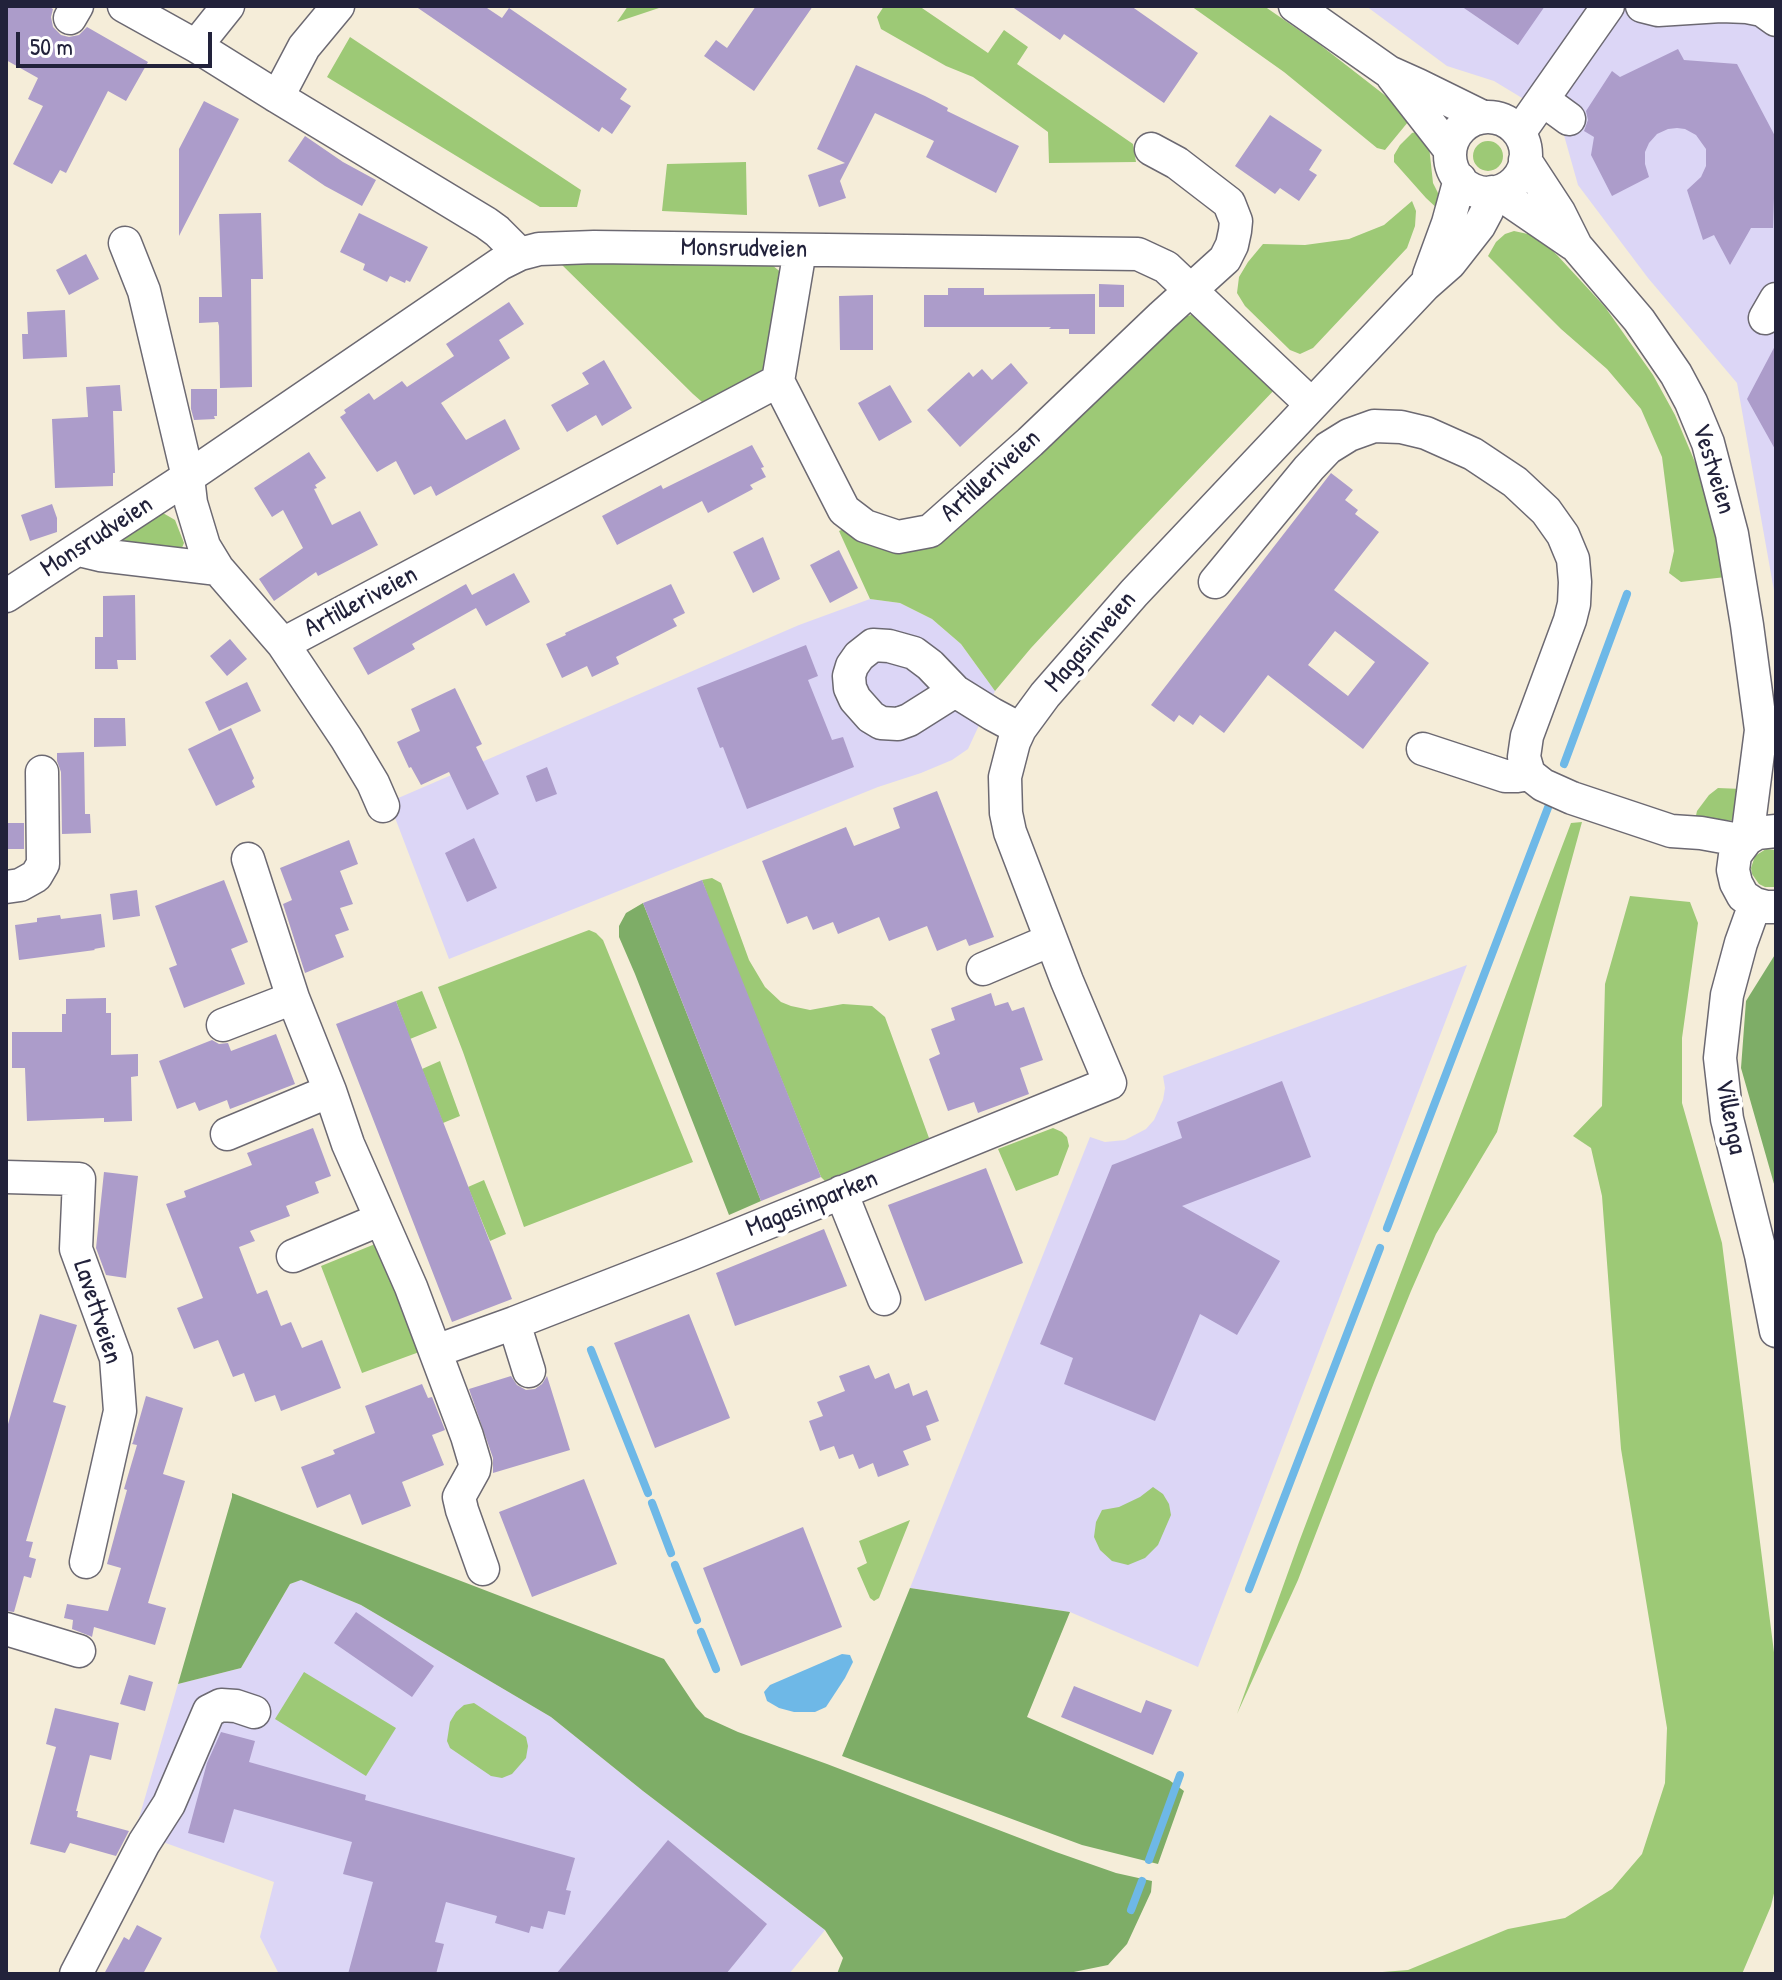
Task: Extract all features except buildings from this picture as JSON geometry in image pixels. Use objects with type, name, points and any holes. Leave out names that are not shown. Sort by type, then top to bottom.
[{"type":"street","points":[[124,6],[196,46],[486,223],[520,254]]},
{"type":"street","points":[[196,46],[228,6]]},
{"type":"street","points":[[276,96],[304,47],[338,6]]},
{"type":"street","name":"Vestveien","points":[[1295,6],[1389,72],[1483,117],[1499,118],[1514,127],[1576,246],[1656,344],[1691,402],[1708,443],[1732,534],[1761,730],[1756,837],[1735,855],[1734,878]]},
{"type":"street","points":[[1494,192],[1512,184],[1519,177],[1522,146],[1543,100],[1608,6]]},
{"type":"street","points":[[1642,6],[1658,10],[1747,7],[1762,10],[1776,20]]},
{"type":"street","name":"Vestveien","points":[[1389,72],[1474,190],[1494,192],[1576,246]]},
{"type":"street","points":[[1543,100],[1569,119]]},
{"type":"street","points":[[1455,165],[1454,138],[1461,128],[1483,117]]},
{"type":"street","name":"Artilleriveien","points":[[283,644],[778,381],[844,510],[865,526],[898,537],[930,531],[1030,442],[1220,264],[1229,252],[1236,221],[1229,203],[1177,163],[1151,149]]},
{"type":"street","name":"Magasinveien","points":[[1425,285],[1448,223],[1455,165]]},
{"type":"street","name":"Magasinveien","points":[[1110,1083],[1083,1023],[1010,832],[1004,791],[1007,766],[1020,729],[1045,695],[1134,593],[1311,404],[1450,263],[1471,238],[1494,192]]},
{"type":"street","points":[[125,243],[144,291],[188,477]]},
{"type":"street","name":"Monsrudveien","points":[[6,596],[188,477],[500,264],[539,249],[1129,252],[1166,267],[1311,404]]},
{"type":"street","points":[[778,381],[800,250]]},
{"type":"street","points":[[1215,582],[1309,468],[1338,441],[1361,429],[1387,425],[1412,429],[1446,441],[1491,464],[1546,511],[1556,522],[1568,545],[1575,572],[1570,620],[1524,746],[1529,774],[1543,785],[1572,798],[1671,831],[1756,837]]},
{"type":"street","name":"Artilleriveien","points":[[188,477],[191,503],[204,546],[218,569],[283,644],[346,738],[383,806]]},
{"type":"street","points":[[79,550],[218,569]]},
{"type":"street","points":[[955,691],[1020,729]]},
{"type":"street","name":"Vestveien","points":[[1761,730],[1776,765]]},
{"type":"street","points":[[1423,749],[1505,776],[1529,774]]},
{"type":"street","points":[[6,887],[20,885],[36,876],[43,864],[42,772]]},
{"type":"street","points":[[1671,831],[1734,878],[1743,896],[1766,905]]},
{"type":"street","points":[[248,859],[298,1011],[348,1144],[411,1287],[475,1463],[472,1476],[459,1497],[483,1569]]},
{"type":"street","name":"Villenga","points":[[1766,905],[1741,943],[1727,995],[1720,1058],[1727,1119],[1761,1255],[1776,1331]]},
{"type":"street","points":[[983,969],[1051,940]]},
{"type":"street","points":[[223,1025],[298,1011]]},
{"type":"street","name":"Magasinparken","points":[[436,1351],[691,1254],[1110,1083]]},
{"type":"street","points":[[227,1134],[330,1091]]},
{"type":"street","name":"Lavettveien","points":[[6,1177],[79,1179],[76,1249],[116,1358],[120,1411],[86,1562]]},
{"type":"street","points":[[841,1192],[884,1299]]},
{"type":"street","points":[[293,1256],[381,1219]]},
{"type":"street","points":[[514,1323],[529,1371]]},
{"type":"street","points":[[6,1629],[79,1651]]},
{"type":"street","points":[[76,1974],[144,1843],[175,1791],[209,1711],[221,1705],[254,1712]]},
{"type":"shaded area","points":[[1366,6],[1776,6],[1776,602],[1737,383],[1648,278],[1578,185],[1560,121],[1494,81],[1447,66]]},
{"type":"shaded area","points":[[870,599],[900,603],[932,619],[961,644],[995,691],[968,749],[952,760],[921,773],[878,787],[449,959],[389,802],[799,625]]},
{"type":"shaded area","points":[[1467,965],[1198,1667],[1070,1612],[910,1588],[1090,1137],[1105,1142],[1125,1140],[1146,1129],[1163,1100],[1163,1076]]},
{"type":"shaded area","points":[[301,1580],[361,1605],[551,1717],[825,1930],[789,1974],[279,1974],[260,1937],[274,1882],[135,1832],[178,1684],[241,1668],[290,1584]]},
{"type":"green space","points":[[628,6],[665,6],[617,22]]},
{"type":"green space","points":[[884,6],[919,6],[988,53],[1004,30],[1028,47],[1017,64],[1133,144],[1136,162],[1049,163],[1048,132],[973,77],[946,66],[881,29],[877,17]]},
{"type":"green space","points":[[1191,6],[1264,6],[1382,93],[1398,106],[1408,122],[1385,150],[1377,148],[1284,72]]},
{"type":"green space","points":[[350,37],[581,190],[577,207],[540,207],[327,77]]},
{"type":"green space","points":[[1416,132],[1429,146],[1433,183],[1441,199],[1440,211],[1394,162],[1400,145]]},
{"type":"green space","points":[[1488,141],[1499,145],[1503,156],[1499,167],[1488,171],[1477,167],[1473,156],[1477,145]]},
{"type":"green space","points":[[746,162],[747,215],[662,211],[667,164]]},
{"type":"green space","points":[[1412,201],[1416,211],[1415,226],[1407,248],[1313,348],[1300,354],[1290,350],[1245,306],[1237,293],[1239,277],[1263,244],[1305,245],[1349,239],[1384,225]]},
{"type":"green space","points":[[1514,231],[1537,236],[1557,255],[1605,307],[1653,375],[1675,415],[1706,488],[1726,577],[1681,582],[1669,573],[1674,551],[1662,457],[1641,409],[1607,369],[1561,329],[1488,256],[1496,242]]},
{"type":"green space","points":[[559,262],[772,265],[783,274],[773,358],[760,376],[710,409]]},
{"type":"green space","points":[[1194,314],[1277,387],[1031,648],[995,691],[961,644],[932,619],[900,603],[870,599],[839,531],[850,526],[915,550],[1181,318]]},
{"type":"green space","points":[[152,513],[163,513],[175,520],[184,543],[179,555],[103,548]]},
{"type":"green space","points":[[1718,788],[1742,789],[1736,820],[1695,820],[1697,811]]},
{"type":"green space","points":[[1582,822],[1497,1132],[1436,1234],[1375,1380],[1298,1580],[1237,1714],[1571,823]]},
{"type":"green space","points":[[1766,849],[1776,850],[1776,887],[1759,884],[1752,874],[1755,856]]},
{"type":"green space","points":[[712,878],[721,883],[749,960],[765,987],[781,1002],[810,1010],[843,1004],[872,1006],[885,1017],[929,1138],[825,1181],[821,1177],[712,908],[702,880]]},
{"type":"green space","points":[[1630,896],[1690,902],[1698,923],[1682,1038],[1682,1103],[1722,1243],[1776,1668],[1776,1885],[1771,1906],[1742,1974],[1357,1974],[1408,1970],[1508,1929],[1565,1918],[1612,1889],[1642,1854],[1665,1783],[1667,1728],[1621,1449],[1602,1196],[1591,1148],[1573,1136],[1602,1106],[1605,984]]},
{"type":"green space","points":[[643,903],[761,1201],[729,1215],[619,937],[619,926],[626,913]]},
{"type":"green space","points":[[589,930],[603,940],[693,1162],[524,1227],[438,987]]},
{"type":"green space","points":[[1776,953],[1776,1191],[1741,1068],[1746,1001]]},
{"type":"green space","points":[[422,991],[437,1028],[410,1039],[396,1001]]},
{"type":"green space","points":[[440,1061],[460,1116],[443,1123],[422,1069]]},
{"type":"green space","points":[[1053,1128],[1067,1137],[1069,1146],[1058,1175],[1016,1191],[998,1149]]},
{"type":"green space","points":[[484,1180],[506,1234],[490,1241],[468,1187]]},
{"type":"green space","points":[[380,1242],[422,1351],[362,1373],[321,1266]]},
{"type":"green space","points":[[1153,1487],[1163,1494],[1171,1515],[1158,1545],[1145,1558],[1128,1565],[1112,1561],[1100,1550],[1094,1537],[1102,1510],[1119,1507]]},
{"type":"green space","points":[[232,1493],[664,1659],[705,1717],[738,1732],[1056,1852],[1116,1873],[1152,1881],[1151,1892],[1127,1944],[1108,1965],[1064,1974],[837,1974],[843,1958],[825,1930],[551,1717],[361,1605],[301,1580],[290,1584],[241,1668],[178,1684]]},
{"type":"green space","points":[[910,1520],[879,1598],[874,1601],[857,1568],[867,1563],[859,1541]]},
{"type":"green space","points":[[910,1588],[1070,1612],[1027,1717],[1169,1780],[1184,1791],[1158,1864],[1082,1845],[842,1756]]},
{"type":"green space","points":[[304,1672],[396,1728],[366,1776],[275,1719]]},
{"type":"green space","points":[[474,1703],[526,1737],[526,1758],[512,1774],[502,1778],[491,1776],[450,1748],[447,1741],[450,1722],[464,1705]]},
{"type":"water","points":[[842,1654],[850,1655],[853,1662],[826,1707],[815,1712],[794,1712],[767,1701],[764,1692],[770,1685]]},
{"type":"waterway","points":[[1564,764],[1627,594]]},
{"type":"waterway","points":[[1387,1228],[1549,805]]},
{"type":"waterway","points":[[1249,1589],[1380,1248]]},
{"type":"waterway","points":[[591,1350],[648,1493]]},
{"type":"waterway","points":[[652,1503],[671,1553]]},
{"type":"waterway","points":[[675,1565],[697,1620]]},
{"type":"waterway","points":[[701,1632],[716,1669]]},
{"type":"waterway","points":[[1149,1860],[1180,1775]]},
{"type":"waterway","points":[[1131,1910],[1142,1881]]}]
